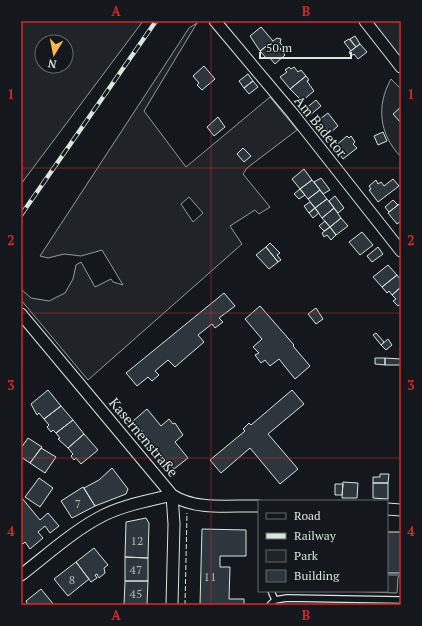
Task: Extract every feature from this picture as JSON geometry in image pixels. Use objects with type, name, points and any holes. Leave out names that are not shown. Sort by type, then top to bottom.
[{"type":"street","name":"Am Badetor","points":[[215,21],[293,114],[401,251]]},
{"type":"street","points":[[365,21],[401,67]]},
{"type":"street","name":"Kasernenstraße","points":[[21,314],[172,495],[174,524],[172,605]]},
{"type":"street","points":[[21,575],[76,533],[104,515],[150,500],[172,495],[185,502],[196,504],[258,506]]},
{"type":"street","points":[[388,509],[401,510]]},
{"type":"lane","points":[[271,592],[275,600]]},
{"type":"lane","points":[[270,605],[275,600],[287,598],[401,600]]},
{"type":"green space","points":[[21,21],[143,21],[21,184]]},
{"type":"green space","points":[[369,21],[401,21],[401,63]]},
{"type":"green space","points":[[197,23],[144,111],[186,167],[270,97],[297,130],[247,168],[243,174],[270,207],[259,214],[255,210],[230,226],[242,244],[88,380],[21,300],[21,289],[31,298],[49,301],[65,293],[73,279],[76,265],[81,262],[95,287],[111,279],[113,282],[123,285],[102,250],[81,256],[64,254],[48,258],[40,256],[189,28]],"holes":[[[189,197],[203,213],[193,222],[181,204]]]},
{"type":"green space","points":[[391,79],[401,89],[401,157],[388,139],[382,120],[383,99]]},
{"type":"green space","points":[[388,575],[401,575],[398,577],[397,593],[369,592],[388,592]]},
{"type":"building","points":[[261,27],[273,41],[260,51],[250,36]]},
{"type":"building","points":[[355,36],[360,44],[356,47],[350,39]]},
{"type":"building","points":[[277,38],[281,39],[280,43],[283,46],[280,49],[285,55],[275,64],[269,57],[267,59],[260,51]]},
{"type":"building","points":[[349,39],[356,47],[351,51],[344,42]]},
{"type":"building","points":[[360,44],[367,52],[358,59],[354,54],[351,56],[349,52]]},
{"type":"building","points":[[204,66],[215,79],[202,90],[197,85],[199,83],[193,76]]},
{"type":"building","points":[[289,67],[291,69],[294,67],[298,72],[301,70],[306,76],[290,89],[280,77],[287,72],[285,70]]},
{"type":"building","points":[[248,74],[253,81],[244,88],[239,81]]},
{"type":"building","points":[[306,76],[309,80],[307,81],[314,91],[302,101],[290,89]]},
{"type":"building","points":[[253,81],[258,87],[249,94],[244,88]]},
{"type":"building","points":[[316,100],[321,106],[309,116],[304,110]]},
{"type":"building","points":[[401,107],[401,123],[393,114]]},
{"type":"building","points":[[328,113],[338,126],[331,132],[328,129],[324,132],[316,122]]},
{"type":"building","points":[[218,117],[225,127],[214,136],[207,127]]},
{"type":"building","points":[[383,132],[387,141],[378,145],[374,136]]},
{"type":"building","points":[[347,136],[349,138],[351,136],[355,142],[353,144],[357,148],[343,159],[334,147]]},
{"type":"building","points":[[243,148],[251,156],[244,162],[237,154]]},
{"type":"building","points":[[304,169],[312,180],[300,189],[292,179]]},
{"type":"building","points":[[321,178],[330,190],[323,194],[314,182]]},
{"type":"building","points":[[393,179],[399,186],[378,202],[369,190],[371,189],[369,186],[376,180],[378,184],[381,182],[384,186]]},
{"type":"building","points":[[312,180],[320,190],[308,199],[300,189]]},
{"type":"building","points":[[300,189],[305,195],[299,199],[294,194]]},
{"type":"building","points":[[320,190],[327,199],[315,208],[308,199]]},
{"type":"building","points":[[335,196],[344,208],[338,213],[329,201]]},
{"type":"building","points":[[327,199],[334,208],[322,218],[315,208]]},
{"type":"building","points":[[393,200],[398,205],[389,212],[385,207]]},
{"type":"building","points":[[310,202],[315,208],[309,213],[304,206]]},
{"type":"building","points":[[399,204],[401,207],[401,221],[397,224],[388,213]]},
{"type":"building","points":[[315,208],[319,213],[313,218],[309,213]]},
{"type":"building","points":[[334,208],[341,218],[330,227],[322,218]]},
{"type":"building","points":[[341,218],[348,226],[336,235],[330,227]]},
{"type":"building","points":[[325,221],[330,227],[324,231],[319,226]]},
{"type":"building","points":[[330,227],[336,235],[331,240],[327,235],[324,237],[322,233]]},
{"type":"building","points":[[362,232],[373,245],[360,255],[349,242]]},
{"type":"building","points":[[270,243],[280,253],[277,255],[281,260],[278,262],[266,247]]},
{"type":"building","points":[[266,247],[278,262],[269,269],[256,255]]},
{"type":"building","points":[[378,247],[383,254],[372,262],[367,256]]},
{"type":"building","points":[[388,265],[397,275],[382,287],[373,277]]},
{"type":"building","points":[[397,275],[401,280],[401,287],[392,295],[389,291],[387,293],[382,287]]},
{"type":"building","points":[[401,287],[401,304],[398,306],[393,301],[396,299],[392,295]]},
{"type":"building","points":[[224,293],[235,306],[219,318],[223,322],[215,328],[212,324],[198,335],[204,342],[175,367],[168,360],[155,371],[159,375],[152,381],[148,377],[137,386],[126,373]]},
{"type":"building","points":[[260,306],[310,366],[295,379],[279,359],[270,366],[265,360],[261,363],[255,355],[259,353],[253,347],[262,339],[245,319]]},
{"type":"building","points":[[316,308],[323,319],[316,324],[308,314]]},
{"type":"building","points":[[376,333],[384,342],[381,345],[373,335]]},
{"type":"building","points":[[388,339],[392,345],[386,350],[381,345]]},
{"type":"building","points":[[375,358],[385,358],[385,365],[375,364]]},
{"type":"building","points":[[385,358],[401,359],[401,365],[385,365]]},
{"type":"building","points":[[48,390],[61,406],[44,419],[39,413],[37,415],[31,404]]},
{"type":"building","points":[[292,390],[304,404],[268,434],[298,469],[280,484],[250,448],[221,473],[210,460],[245,431],[243,429],[249,423],[251,425]]},
{"type":"building","points":[[61,406],[73,420],[56,433],[53,430],[51,432],[47,427],[49,425],[44,419]]},
{"type":"building","points":[[147,409],[161,426],[169,419],[173,424],[175,423],[183,435],[175,442],[188,458],[174,469],[161,454],[159,456],[145,440],[147,437],[133,421]]},
{"type":"building","points":[[73,420],[84,434],[68,448],[58,439],[60,438],[56,433]]},
{"type":"building","points":[[84,434],[98,450],[81,464],[76,458],[74,460],[71,456],[73,454],[68,448]]},
{"type":"building","points":[[28,438],[42,447],[30,463],[21,457],[21,448]]},
{"type":"building","points":[[41,448],[56,457],[45,473],[30,463]]},
{"type":"building","points":[[112,468],[128,489],[126,494],[95,506],[84,488],[99,480]]},
{"type":"building","points":[[380,474],[389,474],[388,483],[373,483],[373,477],[380,477]]},
{"type":"building","points":[[39,478],[53,488],[40,507],[25,497]]},
{"type":"building","points":[[343,482],[358,483],[357,498],[342,498]]},
{"type":"building","points":[[373,483],[388,483],[388,499],[373,498]]},
{"type":"building","points":[[335,484],[343,484],[342,495],[335,495]]},
{"type":"building","points":[[83,487],[95,506],[72,518],[61,501]]},
{"type":"building","points":[[21,497],[40,520],[48,513],[59,526],[50,533],[45,526],[38,532],[43,538],[30,549],[25,542],[23,544],[21,541]]},
{"type":"building","points":[[146,518],[149,523],[148,558],[125,557],[126,522]]},
{"type":"building","points":[[202,529],[246,530],[246,556],[220,556],[220,567],[230,567],[229,599],[244,599],[244,605],[200,605]]},
{"type":"building","points":[[388,532],[401,532],[401,573],[388,573]]},
{"type":"building","points":[[94,548],[108,565],[104,568],[105,573],[99,578],[97,574],[95,575],[97,578],[91,582],[76,562]]},
{"type":"building","points":[[125,557],[148,558],[148,581],[125,581]]},
{"type":"building","points":[[76,562],[89,579],[68,596],[54,579]]},
{"type":"building","points":[[125,581],[148,581],[147,605],[124,605]]},
{"type":"building","points":[[41,589],[54,605],[28,605],[26,601]]},
{"type":"railway","points":[[21,215],[156,21]]},
{"type":"fence","points":[[185,605],[187,513]]}]
